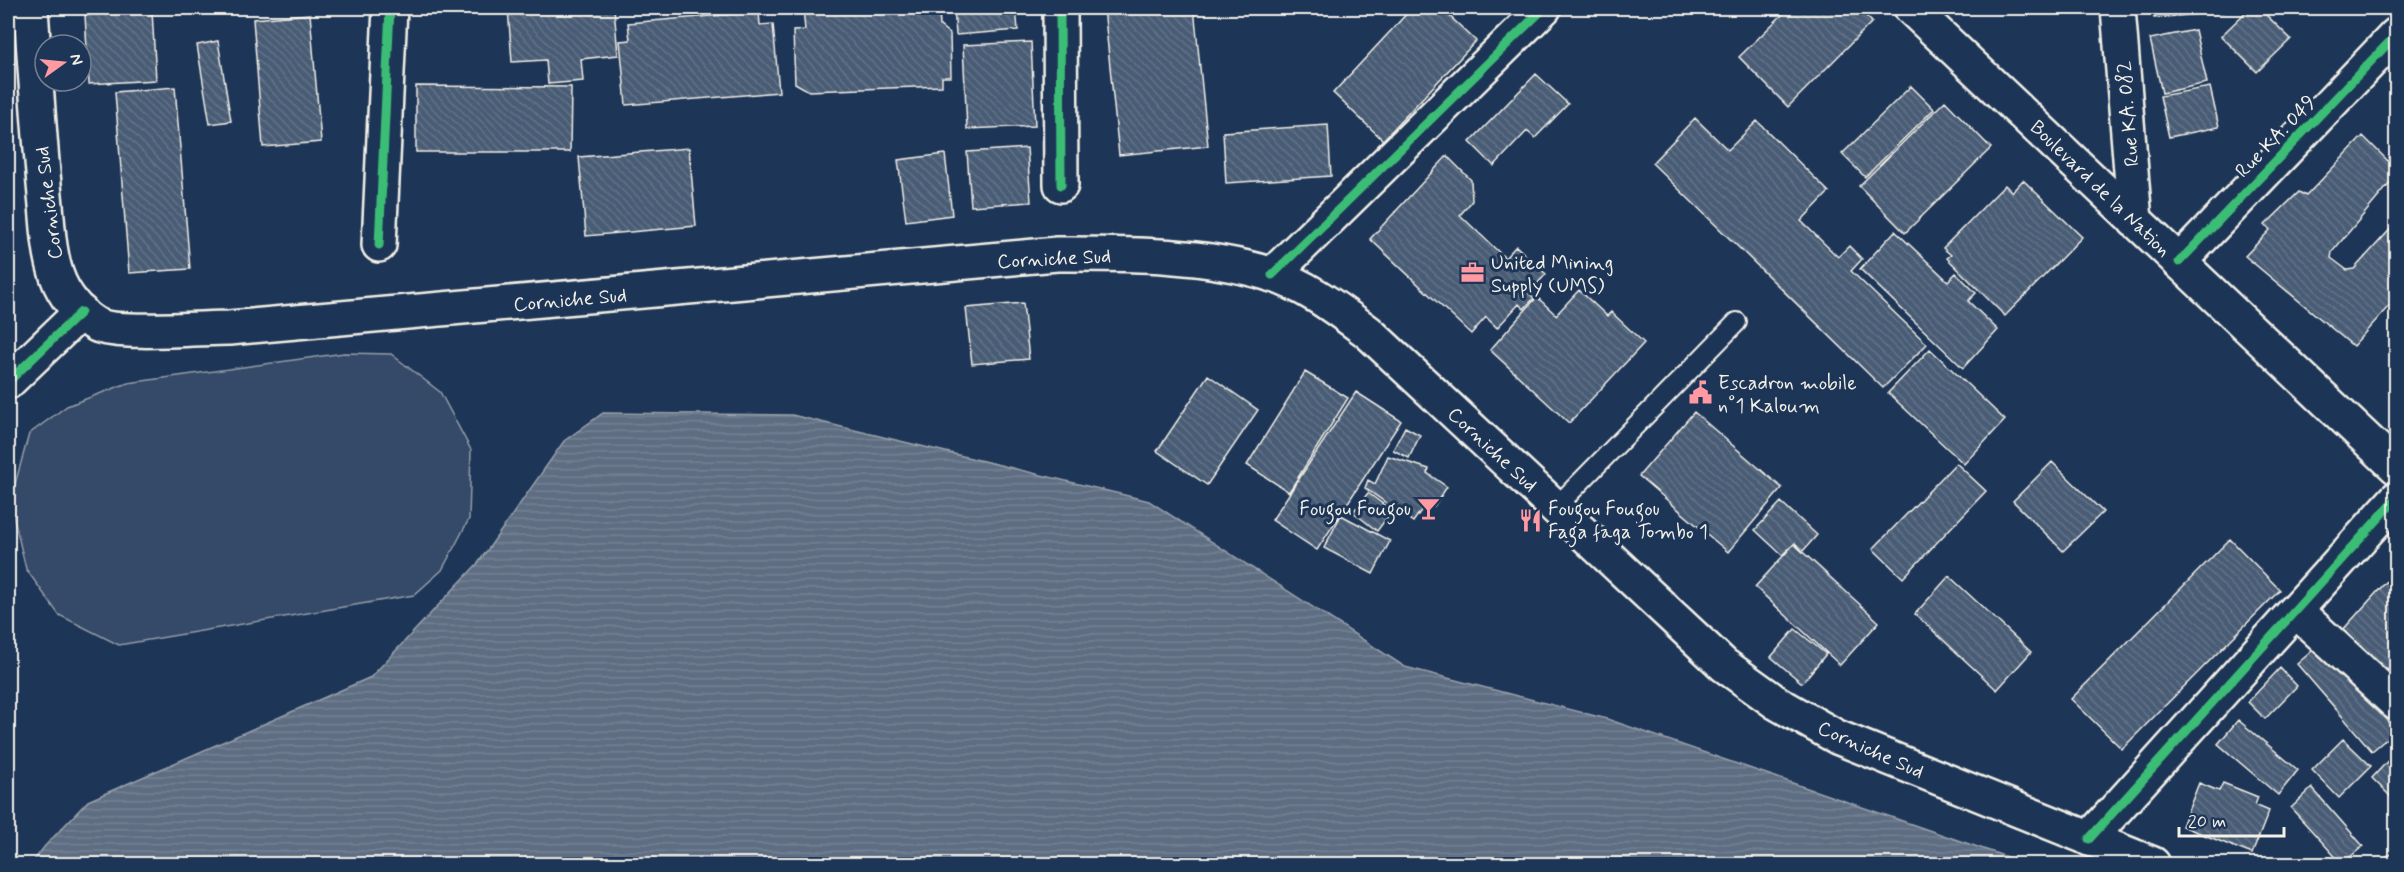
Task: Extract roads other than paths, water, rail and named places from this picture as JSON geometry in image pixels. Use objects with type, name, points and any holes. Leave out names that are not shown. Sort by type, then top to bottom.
[{"type":"main road","name":"Corniche Sud","points":[[31,8],[42,163],[51,250],[57,277],[67,297],[97,325],[116,330],[229,328],[1057,254],[1137,254],[1209,260],[1272,275],[1323,300],[1368,332],[1724,665],[1777,703],[1837,737],[2153,864]]},
{"type":"main road","points":[[379,244],[390,8]]},
{"type":"main road","points":[[1060,8],[1061,185]]},
{"type":"main road","points":[[1272,275],[1544,8]]},
{"type":"main road","name":"Boulevard de la Nation","points":[[1911,8],[2397,467]]},
{"type":"main road","name":"Rue KA. 082","points":[[2118,8],[2135,221]]},
{"type":"main road","name":"Rue KA. 049","points":[[2179,262],[2397,35]]},
{"type":"main road","points":[[8,382],[81,312]]},
{"type":"main road","points":[[2089,839],[2397,499]]},
{"type":"main road","points":[[2296,611],[2397,703]]},
{"type":"lane","points":[[1555,508],[1737,322]]},
{"type":"place","name":"United Mining Supply (UMS)","points":[[1473,273]]},
{"type":"place","name":"Escadron mobile n°1 Kaloum","points":[[1700,393]]},
{"type":"place","name":"Fougou Fougou","points":[[1429,508]]},
{"type":"place","name":"Fougou Fougou Faga faga Tombo 1","points":[[1530,520]]}]
